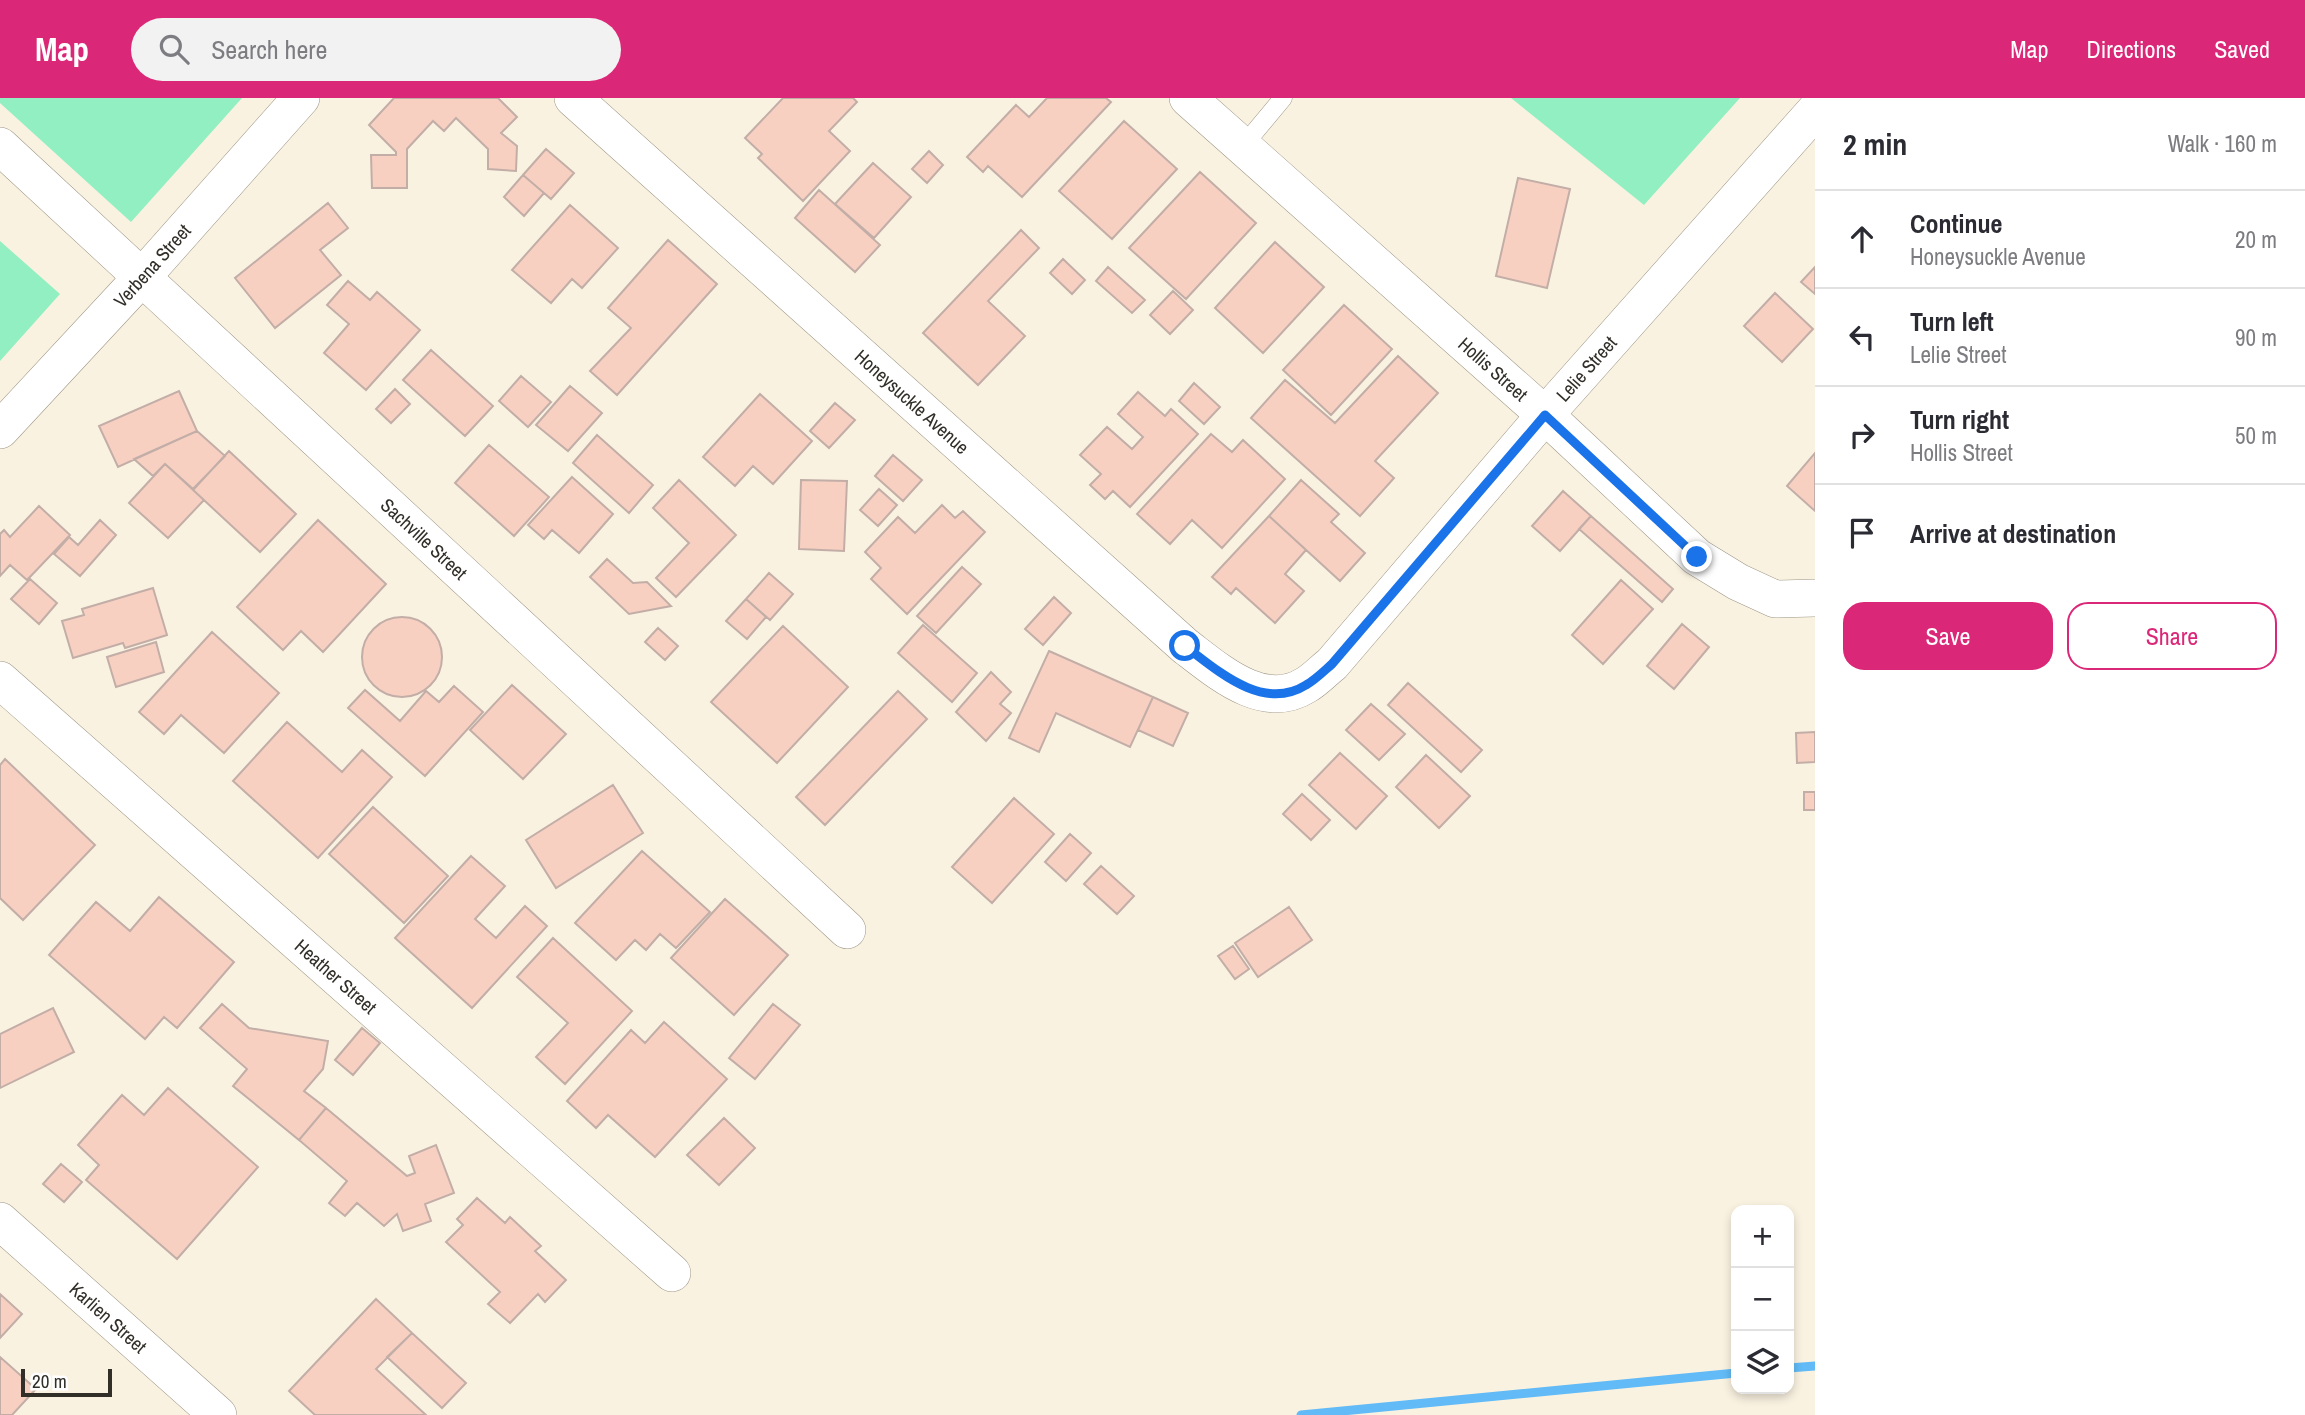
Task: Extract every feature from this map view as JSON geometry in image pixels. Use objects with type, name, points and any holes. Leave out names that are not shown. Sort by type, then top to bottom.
[{"type":"street","name":"Verbena Street","points":[[0,430],[143,276],[301,98]]},
{"type":"street","name":"Honeysuckle Avenue","points":[[573,98],[1185,646],[1230,678],[1259,693]]},
{"type":"street","name":"Hollis Street","points":[[1188,98],[1545,415],[1697,557],[1738,582],[1775,599],[1815,598]]},
{"type":"street","name":"Lelie Street","points":[[1259,693],[1287,693],[1306,686],[1332,664],[1545,415],[1815,111]]},
{"type":"street","name":"Sachville Street","points":[[0,146],[847,930]]},
{"type":"street","name":"Heather Street","points":[[0,680],[672,1273]]},
{"type":"street","name":"Karlien Street","points":[[0,1221],[218,1415]]},
{"type":"lane","points":[[1243,146],[1283,98]]},
{"type":"green space","points":[[0,98],[242,98],[131,222],[0,103]]},
{"type":"green space","points":[[1511,98],[1740,98],[1644,205]]},
{"type":"green space","points":[[0,241],[60,294],[0,361]]},
{"type":"building","points":[[394,98],[498,98],[517,117],[501,133],[517,146],[516,171],[488,169],[488,149],[456,118],[444,131],[433,121],[407,149],[407,188],[372,188],[371,155],[396,155],[396,152],[369,125]]},
{"type":"building","points":[[783,98],[853,98],[857,102],[829,131],[850,151],[803,201],[758,158],[762,154],[745,138]]},
{"type":"building","points":[[1047,98],[1106,98],[1111,102],[1022,197],[988,166],[983,172],[967,157],[1016,105],[1029,117]]},
{"type":"building","points":[[1124,121],[1177,169],[1112,239],[1059,191]]},
{"type":"building","points":[[546,149],[574,173],[551,199],[523,175]]},
{"type":"building","points":[[929,151],[943,165],[927,183],[912,169]]},
{"type":"building","points":[[873,163],[911,197],[874,238],[835,204]]},
{"type":"building","points":[[1200,172],[1256,223],[1186,299],[1129,248]]},
{"type":"building","points":[[523,175],[544,193],[524,216],[504,197]]},
{"type":"building","points":[[1518,178],[1570,189],[1547,288],[1496,276]]},
{"type":"building","points":[[819,190],[880,245],[855,272],[795,218]]},
{"type":"building","points":[[328,203],[348,228],[320,250],[341,275],[275,328],[235,278]]},
{"type":"building","points":[[570,205],[618,248],[582,288],[572,279],[551,303],[512,270]]},
{"type":"building","points":[[1021,230],[1039,248],[988,301],[1025,336],[978,385],[923,333]]},
{"type":"building","points":[[668,240],[717,284],[617,395],[590,371],[631,328],[608,308]]},
{"type":"building","points":[[1275,242],[1324,287],[1263,353],[1215,308]]},
{"type":"building","points":[[1063,259],[1085,280],[1072,294],[1050,273]]},
{"type":"building","points":[[1108,267],[1145,300],[1132,313],[1096,281]]},
{"type":"building","points":[[1815,267],[1815,294],[1801,282]]},
{"type":"building","points":[[348,281],[370,300],[377,292],[420,330],[366,390],[324,353],[349,324],[327,305]]},
{"type":"building","points":[[1173,291],[1193,310],[1170,334],[1150,315]]},
{"type":"building","points":[[1775,293],[1813,329],[1782,362],[1744,326]]},
{"type":"building","points":[[1344,305],[1392,349],[1331,415],[1283,370]]},
{"type":"building","points":[[431,350],[493,406],[465,436],[403,380]]},
{"type":"building","points":[[1398,356],[1438,393],[1375,461],[1394,478],[1360,516],[1251,418],[1285,380],[1335,423]]},
{"type":"building","points":[[521,376],[551,402],[528,427],[499,401]]},
{"type":"building","points":[[1194,383],[1220,407],[1204,424],[1179,401]]},
{"type":"building","points":[[570,386],[602,413],[568,451],[536,425]]},
{"type":"building","points":[[395,389],[410,404],[391,423],[376,409]]},
{"type":"building","points":[[179,391],[197,431],[118,467],[99,426]]},
{"type":"building","points":[[1138,392],[1165,416],[1171,409],[1198,434],[1130,507],[1113,491],[1105,499],[1090,485],[1101,474],[1080,455],[1107,427],[1132,449],[1143,437],[1118,414]]},
{"type":"building","points":[[760,394],[812,441],[773,484],[753,466],[735,486],[703,457]]},
{"type":"building","points":[[835,403],[855,420],[829,448],[810,431]]},
{"type":"building","points":[[197,431],[225,456],[193,489],[165,464],[153,476],[134,459]]},
{"type":"building","points":[[1211,434],[1232,452],[1243,440],[1285,479],[1222,548],[1192,520],[1170,544],[1137,514]]},
{"type":"building","points":[[597,435],[653,485],[629,513],[573,463]]},
{"type":"building","points":[[489,445],[549,497],[514,536],[455,483]]},
{"type":"building","points":[[229,451],[296,514],[260,552],[193,490]]},
{"type":"building","points":[[1815,453],[1815,511],[1787,486]]},
{"type":"building","points":[[893,455],[922,480],[903,501],[875,476]]},
{"type":"building","points":[[165,464],[204,500],[168,538],[129,503]]},
{"type":"building","points":[[572,477],[613,514],[579,553],[552,530],[544,539],[528,525]]},
{"type":"building","points":[[679,480],[736,535],[676,597],[656,578],[689,543],[653,508]]},
{"type":"building","points":[[801,480],[847,481],[844,551],[799,549]]},
{"type":"building","points":[[1301,480],[1339,514],[1331,522],[1365,553],[1340,581],[1269,516]]},
{"type":"building","points":[[879,489],[897,505],[878,526],[860,510]]},
{"type":"building","points":[[1563,491],[1591,516],[1560,551],[1532,526]]},
{"type":"building","points":[[942,505],[955,518],[963,511],[985,532],[907,614],[871,579],[881,568],[865,552],[898,517],[915,533]]},
{"type":"building","points":[[39,506],[70,535],[27,580],[10,565],[0,576],[0,534],[4,530],[10,537]]},
{"type":"building","points":[[1269,516],[1306,550],[1285,574],[1304,591],[1275,623],[1236,588],[1231,594],[1212,577]]},
{"type":"building","points":[[1591,516],[1673,589],[1662,602],[1579,529]]},
{"type":"building","points":[[100,520],[116,535],[80,576],[54,554],[69,537],[78,545]]},
{"type":"building","points":[[318,520],[386,584],[323,652],[301,631],[283,650],[237,607]]},
{"type":"building","points":[[607,559],[633,583],[647,582],[671,606],[629,614],[590,577]]},
{"type":"building","points":[[962,567],[981,584],[936,633],[917,616]]},
{"type":"building","points":[[769,573],[793,594],[770,620],[746,599]]},
{"type":"building","points":[[30,579],[57,603],[39,624],[11,599]]},
{"type":"building","points":[[1621,580],[1653,609],[1603,664],[1572,635]]},
{"type":"building","points":[[153,588],[167,635],[125,648],[123,643],[73,658],[62,621],[84,615],[82,609]]},
{"type":"building","points":[[1054,597],[1071,613],[1043,645],[1025,629]]},
{"type":"building","points":[[746,599],[766,617],[747,639],[726,621]]},
{"type":"building","points":[[402,617],[417,620],[430,629],[439,642],[442,657],[439,672],[430,685],[417,694],[402,697],[387,694],[374,685],[365,672],[362,657],[365,642],[374,629],[387,620]]},
{"type":"building","points":[[1682,624],[1709,647],[1674,689],[1647,666]]},
{"type":"building","points":[[923,625],[977,673],[952,702],[898,653]]},
{"type":"building","points":[[783,626],[848,687],[777,763],[711,702]]},
{"type":"building","points":[[658,628],[678,646],[665,660],[645,642]]},
{"type":"building","points":[[212,632],[279,693],[224,753],[181,715],[164,734],[139,712]]},
{"type":"building","points":[[156,642],[164,672],[116,687],[107,657]]},
{"type":"building","points":[[1049,651],[1153,697],[1130,747],[1056,713],[1039,752],[1009,738]]},
{"type":"building","points":[[991,672],[1011,692],[1000,704],[1011,713],[986,741],[956,712]]},
{"type":"building","points":[[1408,683],[1482,750],[1461,772],[1388,705]]},
{"type":"building","points":[[512,685],[566,734],[523,779],[470,730]]},
{"type":"building","points":[[454,686],[483,712],[425,776],[348,708],[365,690],[400,721],[426,691],[439,702]]},
{"type":"building","points":[[898,691],[927,719],[825,825],[796,797]]},
{"type":"building","points":[[1153,697],[1188,713],[1173,746],[1138,730]]},
{"type":"building","points":[[1371,704],[1405,734],[1379,760],[1346,730]]},
{"type":"building","points":[[287,722],[342,772],[362,750],[392,777],[318,858],[233,781]]},
{"type":"building","points":[[1815,732],[1815,762],[1797,763],[1796,733]]},
{"type":"building","points":[[1340,753],[1387,796],[1356,829],[1309,785]]},
{"type":"building","points":[[1426,755],[1470,796],[1439,828],[1396,787]]},
{"type":"building","points":[[5,759],[95,845],[23,920],[0,898],[0,765]]},
{"type":"building","points":[[613,785],[643,833],[556,888],[526,840]]},
{"type":"building","points":[[1804,792],[1815,792],[1815,810],[1804,810]]},
{"type":"building","points":[[1302,794],[1330,820],[1311,840],[1283,814]]},
{"type":"building","points":[[1014,798],[1054,834],[992,903],[952,867]]},
{"type":"building","points":[[373,807],[448,876],[404,923],[329,854]]},
{"type":"building","points":[[1070,834],[1091,853],[1066,881],[1045,862]]},
{"type":"building","points":[[642,851],[710,912],[676,948],[660,934],[646,950],[635,940],[616,960],[575,923]]},
{"type":"building","points":[[471,856],[505,886],[475,919],[496,938],[525,906],[547,926],[472,1008],[395,938]]},
{"type":"building","points":[[1101,866],[1134,896],[1117,914],[1084,884]]},
{"type":"building","points":[[159,897],[234,962],[177,1028],[164,1017],[145,1039],[49,955],[96,902],[130,931]]},
{"type":"building","points":[[725,899],[788,955],[734,1015],[671,958]]},
{"type":"building","points":[[1289,907],[1312,940],[1258,977],[1235,943]]},
{"type":"building","points":[[553,938],[632,1011],[565,1084],[536,1057],[568,1023],[517,977]]},
{"type":"building","points":[[1233,946],[1249,969],[1235,979],[1218,956]]},
{"type":"building","points":[[222,1004],[249,1028],[328,1041],[323,1069],[304,1091],[326,1108],[299,1140],[233,1086],[247,1069],[200,1028]]},
{"type":"building","points":[[773,1004],[800,1025],[755,1079],[729,1058]]},
{"type":"building","points":[[53,1008],[74,1052],[0,1088],[0,1034]]},
{"type":"building","points":[[664,1022],[727,1079],[655,1157],[608,1115],[596,1128],[567,1101],[631,1030],[645,1043]]},
{"type":"building","points":[[362,1028],[380,1043],[353,1075],[335,1060]]},
{"type":"building","points":[[168,1088],[258,1167],[177,1259],[86,1180],[99,1165],[78,1145],[122,1095],[144,1115]]},
{"type":"building","points":[[326,1108],[407,1176],[415,1173],[409,1156],[436,1145],[454,1193],[425,1204],[431,1221],[403,1231],[397,1214],[384,1226],[357,1203],[345,1216],[329,1203],[347,1181],[299,1140]]},
{"type":"building","points":[[724,1118],[755,1148],[719,1185],[687,1155]]},
{"type":"building","points":[[61,1164],[82,1182],[64,1202],[43,1184]]},
{"type":"building","points":[[477,1198],[505,1223],[510,1217],[541,1246],[535,1251],[566,1280],[545,1302],[538,1294],[510,1323],[488,1304],[500,1292],[446,1242],[463,1225],[457,1219]]},
{"type":"building","points":[[0,1294],[22,1314],[0,1338]]},
{"type":"building","points":[[376,1299],[412,1333],[376,1369],[426,1415],[315,1415],[289,1391]]},
{"type":"building","points":[[412,1333],[466,1383],[442,1408],[387,1357]]},
{"type":"building","points":[[0,1357],[36,1389],[12,1415],[0,1415]]},
{"type":"waterway","points":[[1794,1368],[1815,1366]]},
{"type":"waterway","points":[[1301,1415],[1731,1373]]},
{"type":"route","points":[[1185,646],[1230,678],[1259,693],[1287,693],[1306,686],[1332,664],[1545,415],[1697,557]]}]
